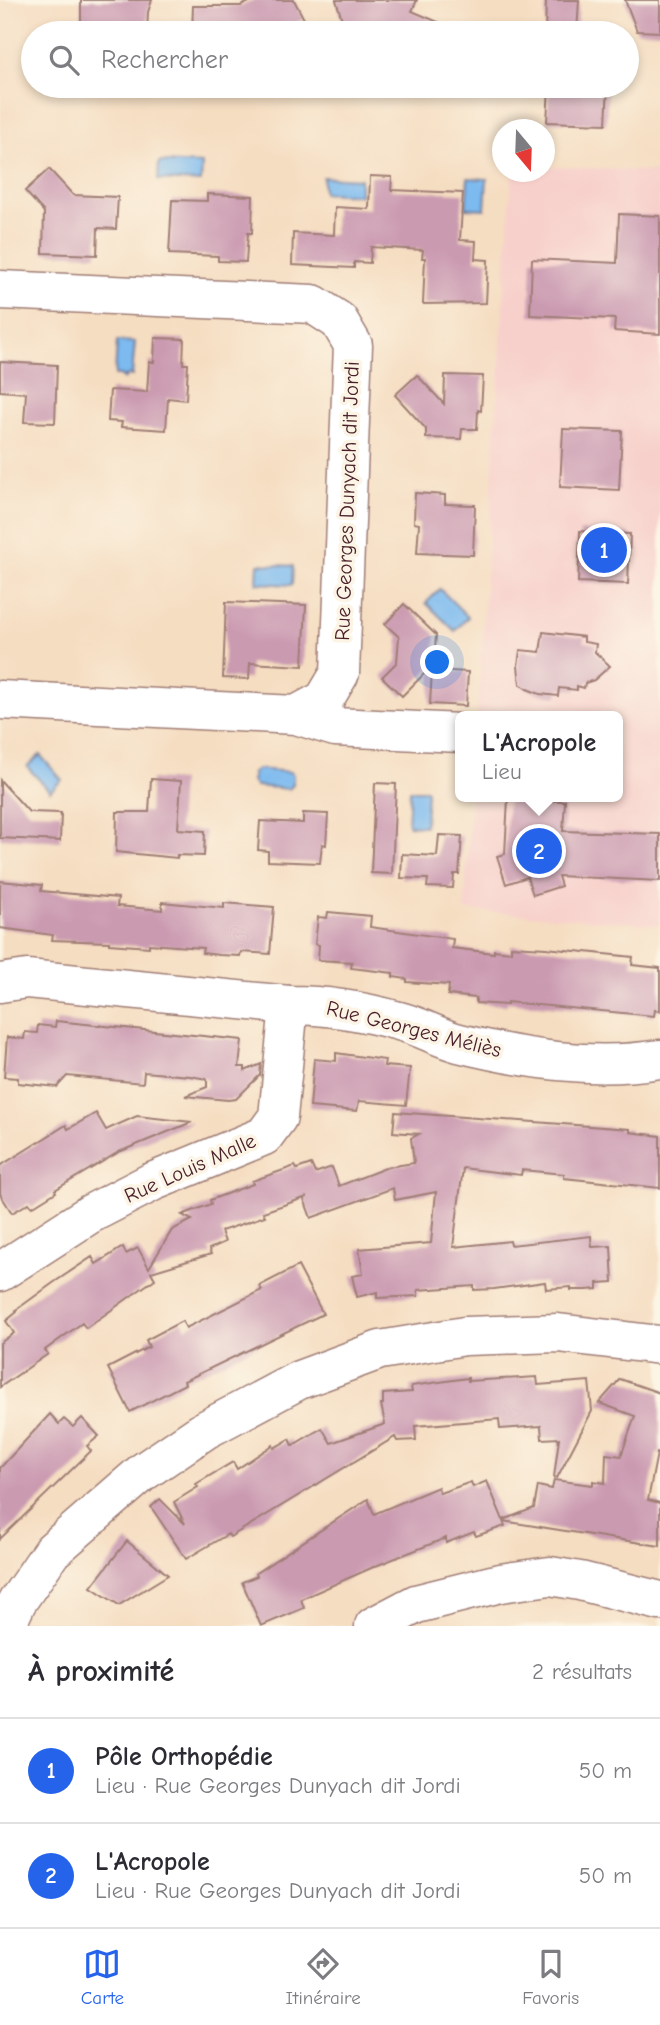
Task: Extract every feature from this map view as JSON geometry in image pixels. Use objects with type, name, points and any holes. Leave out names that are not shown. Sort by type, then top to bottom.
[{"type":"street","name":"Rue Georges Dunyach dit Jordi","points":[[0,290],[313,304],[339,321],[353,345],[340,673],[324,699],[296,715]]},
{"type":"street","points":[[0,701],[296,715],[335,727],[455,733]]},
{"type":"street","name":"Rue Georges Méliès","points":[[0,983],[27,979],[289,1005],[322,1005],[400,1021],[457,1042],[554,1061],[626,1065],[660,1059]]},
{"type":"street","name":"Rue Louis Malle","points":[[0,1272],[90,1214],[152,1182],[264,1136],[278,1117],[289,1005]]},
{"type":"street","points":[[8,1606],[52,1551],[142,1472],[205,1430],[299,1380],[380,1350],[465,1336],[558,1333],[660,1346]]},
{"type":"street","points":[[374,1626],[416,1604],[500,1583],[550,1576],[660,1601]]},
{"type":"shaded area","points":[[555,167],[660,172],[660,925],[464,910],[471,802],[623,802],[623,711],[477,711],[511,182],[555,182]]},
{"type":"water","points":[[159,162],[202,164],[201,182],[158,180]]},
{"type":"water","points":[[323,177],[360,179],[360,195],[323,193]]},
{"type":"water","points":[[468,178],[487,179],[485,209],[466,208]]},
{"type":"water","points":[[117,341],[135,342],[132,376],[128,375],[124,379],[115,375]]},
{"type":"water","points":[[258,564],[293,566],[292,585],[257,583]]},
{"type":"water","points":[[440,589],[468,617],[455,631],[426,603]]},
{"type":"water","points":[[40,755],[62,780],[50,791],[27,767]]},
{"type":"water","points":[[257,769],[290,772],[293,775],[293,785],[289,789],[256,786],[252,782],[253,773]]},
{"type":"water","points":[[410,790],[427,790],[425,826],[408,825]]},
{"type":"building","points":[[81,0],[152,0],[148,21],[81,21]]},
{"type":"building","points":[[253,0],[294,0],[304,19],[192,21],[193,6],[241,6]]},
{"type":"building","points":[[336,0],[417,0],[412,11],[436,21],[342,21]]},
{"type":"building","points":[[546,0],[579,0],[578,21],[545,21]]},
{"type":"building","points":[[625,0],[660,0],[660,32],[639,31],[639,21],[633,21]]},
{"type":"building","points":[[548,98],[607,98],[606,124],[555,122],[555,119],[547,119]]},
{"type":"building","points":[[49,169],[73,195],[118,197],[116,229],[98,228],[97,255],[43,253],[44,212],[25,191]]},
{"type":"building","points":[[370,176],[392,177],[391,190],[463,193],[460,240],[476,241],[475,259],[488,260],[486,303],[423,304],[423,250],[371,247],[370,263],[354,262],[354,268],[292,265],[293,233],[334,235],[335,207],[369,209]]},
{"type":"building","points":[[207,194],[253,196],[252,233],[248,233],[246,262],[218,261],[218,256],[169,254],[172,200],[207,201]]},
{"type":"building","points":[[619,214],[660,216],[660,334],[614,331],[615,319],[530,315],[532,259],[617,263]]},
{"type":"building","points":[[155,338],[184,339],[183,364],[188,364],[186,400],[168,398],[166,430],[121,427],[122,422],[108,421],[110,390],[147,392],[149,362],[154,362]]},
{"type":"building","points":[[0,362],[57,365],[55,423],[24,422],[26,393],[0,391]]},
{"type":"building","points":[[417,375],[444,404],[445,375],[483,376],[477,429],[462,429],[461,439],[426,438],[426,429],[395,395]]},
{"type":"building","points":[[563,429],[622,431],[619,490],[560,487]]},
{"type":"building","points":[[415,493],[445,495],[445,504],[475,505],[473,555],[417,553],[419,524],[414,523]]},
{"type":"building","points":[[580,531],[630,534],[628,584],[578,582]]},
{"type":"building","points":[[226,602],[306,605],[303,666],[250,663],[249,679],[223,678]]},
{"type":"building","points":[[404,604],[436,635],[434,664],[402,696],[382,677],[397,662],[399,637],[385,624]]},
{"type":"building","points":[[543,632],[584,637],[584,642],[596,644],[595,652],[610,666],[594,680],[585,683],[584,688],[559,688],[558,696],[527,689],[520,684],[520,650],[540,652]]},
{"type":"building","points":[[432,670],[468,672],[466,706],[430,704]]},
{"type":"building","points":[[151,779],[181,781],[178,829],[205,831],[204,856],[177,855],[177,858],[116,852],[117,812],[149,812]]},
{"type":"building","points":[[0,780],[29,812],[61,813],[60,841],[0,838]]},
{"type":"building","points":[[375,783],[396,784],[392,874],[371,873]]},
{"type":"building","points":[[508,802],[565,802],[563,831],[660,834],[660,881],[558,876],[561,886],[533,895],[527,877],[506,884],[497,856],[505,854]]},
{"type":"building","points":[[303,813],[328,814],[326,845],[322,844],[320,863],[268,861],[268,851],[258,850],[260,821],[303,823]]},
{"type":"building","points":[[439,835],[462,836],[459,874],[454,874],[453,888],[427,887],[428,879],[401,878],[402,854],[437,856]]},
{"type":"building","points":[[0,881],[42,885],[41,891],[118,898],[117,906],[162,910],[162,902],[224,908],[224,903],[274,907],[270,954],[241,952],[240,956],[219,955],[202,953],[203,948],[52,940],[53,935],[0,928]]},
{"type":"building","points":[[328,912],[371,916],[370,927],[453,939],[452,948],[494,953],[494,950],[511,952],[511,946],[633,957],[632,965],[660,968],[660,1011],[655,1010],[654,1016],[507,1002],[507,1005],[476,1003],[476,998],[448,995],[449,985],[407,982],[407,979],[393,977],[393,973],[351,968],[352,962],[318,960],[319,945],[315,944],[318,917],[327,918]]},
{"type":"building","points":[[56,1021],[242,1040],[239,1067],[245,1067],[245,1071],[261,1064],[260,1075],[236,1099],[228,1100],[185,1096],[207,1087],[207,1079],[190,1076],[144,1072],[143,1083],[67,1076],[57,1087],[18,1083],[18,1078],[4,1077],[7,1037],[24,1039],[25,1032],[37,1033],[38,1025],[55,1027]]},
{"type":"building","points":[[336,1053],[385,1060],[384,1066],[410,1068],[406,1105],[359,1101],[357,1111],[310,1107],[314,1059],[336,1061]]},
{"type":"building","points":[[395,1112],[630,1129],[630,1132],[660,1136],[660,1188],[564,1178],[564,1174],[522,1170],[521,1175],[463,1168],[453,1247],[510,1241],[511,1245],[591,1236],[592,1247],[611,1246],[613,1282],[598,1283],[598,1289],[586,1290],[571,1290],[571,1287],[546,1289],[545,1282],[494,1289],[474,1290],[474,1286],[418,1290],[418,1296],[377,1298],[377,1292],[357,1297],[352,1276],[363,1274],[359,1249],[431,1243],[436,1192],[395,1200],[393,1188],[311,1218],[304,1199],[307,1197],[263,1212],[265,1216],[221,1231],[225,1242],[209,1249],[211,1254],[151,1272],[155,1279],[86,1328],[82,1323],[45,1350],[48,1354],[0,1387],[0,1343],[14,1333],[6,1321],[16,1310],[53,1283],[92,1257],[96,1264],[123,1247],[126,1254],[138,1248],[149,1268],[172,1230],[192,1220],[182,1215],[211,1204],[210,1200],[253,1184],[252,1181],[295,1166],[297,1169],[311,1164],[315,1173],[332,1167],[339,1186],[388,1167],[414,1163],[411,1138],[419,1134],[393,1132]]},
{"type":"building","points":[[96,1113],[106,1130],[137,1116],[192,1122],[119,1152],[32,1207],[29,1203],[12,1213],[0,1194],[0,1166],[66,1125],[68,1129]]},
{"type":"building","points":[[298,1266],[323,1314],[184,1381],[185,1384],[130,1412],[108,1368],[149,1347],[146,1340],[182,1321],[186,1328],[262,1290],[259,1286]]},
{"type":"building","points":[[537,1377],[538,1385],[589,1381],[592,1411],[557,1478],[554,1477],[559,1438],[542,1439],[541,1426],[500,1429],[499,1419],[415,1426],[416,1440],[397,1441],[395,1437],[230,1537],[228,1534],[186,1559],[151,1507],[160,1499],[185,1524],[174,1502],[198,1487],[196,1484],[233,1462],[237,1469],[273,1445],[274,1448],[290,1439],[293,1445],[322,1428],[331,1443],[385,1424],[381,1404],[383,1394],[412,1392],[411,1386],[468,1378],[468,1381]]},
{"type":"building","points":[[620,1379],[660,1393],[660,1454],[657,1453],[648,1500],[660,1503],[660,1546],[503,1521],[505,1526],[476,1536],[474,1532],[446,1543],[446,1538],[378,1565],[301,1599],[304,1608],[261,1626],[242,1582],[257,1576],[256,1573],[368,1499],[374,1514],[438,1487],[440,1493],[471,1482],[473,1487],[487,1481],[503,1520],[534,1508],[538,1486],[552,1489],[554,1480],[593,1485],[593,1481],[605,1483],[606,1454],[621,1456],[635,1416],[599,1403]]},
{"type":"building","points":[[50,1414],[59,1424],[64,1419],[73,1427],[82,1418],[99,1436],[87,1446],[91,1451],[0,1539],[0,1468]]},
{"type":"building","points":[[127,1541],[168,1575],[119,1605],[91,1587]]},
{"type":"place","name":"Pôle Orthopédie","points":[[604,550]]},
{"type":"place","name":"L'Acropole","points":[[539,851]]}]
